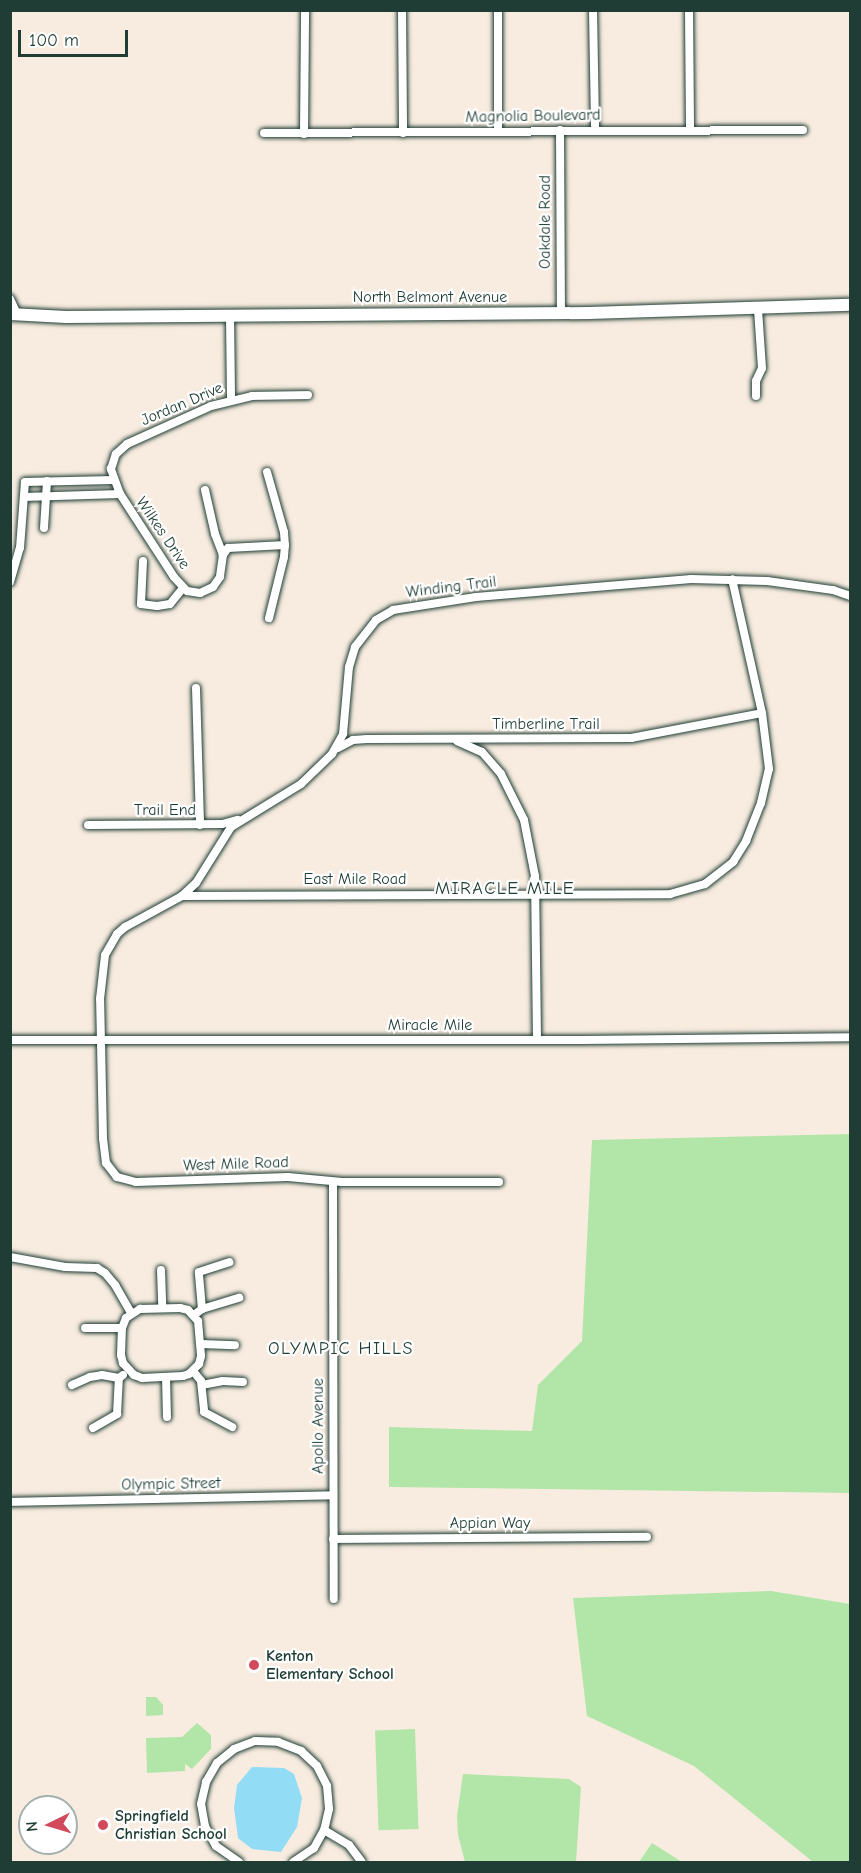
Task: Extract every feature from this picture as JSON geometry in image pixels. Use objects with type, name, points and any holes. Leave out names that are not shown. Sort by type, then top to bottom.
[{"type":"street","points":[[304,134],[305,10]]},
{"type":"street","points":[[402,10],[403,133]]},
{"type":"street","points":[[498,10],[498,131]]},
{"type":"street","points":[[593,10],[595,130]]},
{"type":"street","points":[[689,10],[690,129]]},
{"type":"street","name":"Oakdale Road","points":[[560,130],[561,313]]},
{"type":"street","name":"Magnolia Boulevard","points":[[264,133],[803,130]]},
{"type":"street","points":[[10,299],[14,314]]},
{"type":"street","name":"North Belmont Avenue","points":[[14,314],[66,317],[561,313],[850,305]]},
{"type":"street","points":[[756,396],[756,381],[762,368],[758,309]]},
{"type":"street","points":[[230,315],[231,399]]},
{"type":"street","name":"Jordan Drive","points":[[113,480],[113,460],[121,448],[210,406],[231,399],[252,396],[308,395]]},
{"type":"street","points":[[267,472],[284,532],[285,545],[269,618]]},
{"type":"street","points":[[10,582],[20,548],[25,482],[113,480],[120,494],[24,497]]},
{"type":"street","points":[[44,528],[47,481]]},
{"type":"street","points":[[143,561],[141,604],[158,606],[170,604],[183,588],[200,593],[213,587],[220,577],[223,555],[216,540],[205,490]]},
{"type":"street","name":"Wilkes Drive","points":[[120,494],[183,588]]},
{"type":"street","points":[[223,555],[232,546],[285,545]]},
{"type":"street","name":"Winding Trail","points":[[182,896],[196,883],[225,832],[241,819],[301,784],[332,754],[343,734],[349,667],[355,647],[376,620],[393,610],[476,597],[646,582],[732,579],[808,586],[850,596]]},
{"type":"street","name":"East Mile Road","points":[[101,1040],[100,978],[110,943],[125,927],[182,896],[670,894],[695,889],[716,878],[740,852],[761,803],[769,769],[762,713],[732,579]]},
{"type":"street","points":[[196,688],[200,825]]},
{"type":"street","name":"Timberline Trail","points":[[332,754],[353,740],[631,738],[762,713]]},
{"type":"street","points":[[453,740],[482,752],[513,793],[524,819],[531,845],[535,894],[537,1040]]},
{"type":"street","name":"Trail End","points":[[88,825],[200,825],[222,824],[241,819]]},
{"type":"street","name":"Miracle Mile","points":[[10,1040],[537,1040],[850,1037]]},
{"type":"street","name":"West Mile Road","points":[[101,1040],[104,1156],[108,1169],[117,1177],[136,1182],[288,1177],[333,1182],[499,1182]]},
{"type":"street","name":"Apollo Avenue","points":[[333,1182],[334,1599]]},
{"type":"street","points":[[10,1257],[64,1267],[97,1268],[115,1285],[131,1313]]},
{"type":"street","points":[[202,1308],[199,1272],[229,1262]]},
{"type":"street","points":[[161,1270],[162,1308]]},
{"type":"street","points":[[194,1315],[202,1308],[239,1298]]},
{"type":"street","points":[[162,1308],[180,1308],[194,1315],[200,1329],[201,1356],[193,1371],[183,1376],[142,1378],[128,1370],[122,1355],[122,1328],[131,1313],[140,1309],[162,1308]]},
{"type":"street","points":[[85,1328],[122,1328]]},
{"type":"street","points":[[201,1344],[235,1345]]},
{"type":"street","points":[[93,1428],[117,1414],[119,1378],[128,1370]]},
{"type":"street","points":[[193,1371],[202,1385],[204,1412],[232,1427]]},
{"type":"street","points":[[72,1385],[90,1377],[102,1375],[119,1378]]},
{"type":"street","points":[[166,1377],[167,1417]]},
{"type":"street","points":[[202,1385],[223,1381],[243,1382]]},
{"type":"street","name":"Olympic Street","points":[[10,1502],[332,1495]]},
{"type":"street","name":"Appian Way","points":[[333,1539],[647,1537]]},
{"type":"street","points":[[239,1863],[216,1845],[205,1826],[201,1804],[206,1782],[217,1763],[234,1749],[255,1742],[278,1742],[301,1751],[317,1766],[327,1786],[329,1809],[324,1830],[314,1848],[293,1863]]},
{"type":"street","points":[[324,1830],[350,1845],[362,1863]]},
{"type":"green space","points":[[850,1134],[850,1493],[389,1487],[389,1427],[532,1431],[538,1385],[582,1341],[592,1140]]},
{"type":"green space","points":[[771,1591],[850,1604],[850,1862],[813,1862],[694,1766],[587,1716],[573,1598]]},
{"type":"green space","points":[[146,1697],[156,1697],[163,1705],[163,1715],[146,1716]]},
{"type":"green space","points":[[197,1723],[211,1735],[211,1749],[192,1769],[185,1764],[185,1771],[147,1773],[146,1738],[182,1737]]},
{"type":"green space","points":[[415,1729],[418,1829],[379,1830],[375,1730]]},
{"type":"green space","points":[[463,1774],[569,1779],[581,1787],[576,1862],[465,1862],[458,1835],[457,1816]]},
{"type":"green space","points":[[652,1843],[682,1862],[639,1862]]},
{"type":"water","points":[[252,1767],[284,1768],[294,1774],[302,1798],[297,1827],[281,1852],[252,1849],[238,1838],[234,1808],[237,1785]]},
{"type":"place","name":"Kenton Elementary School","points":[[254,1665]]},
{"type":"place","name":"Springfield Christian School","points":[[103,1825]]},
{"type":"district","name":"MIRACLE MILE","points":[[505,889]]},
{"type":"district","name":"OLYMPIC HILLS","points":[[341,1349]]}]
